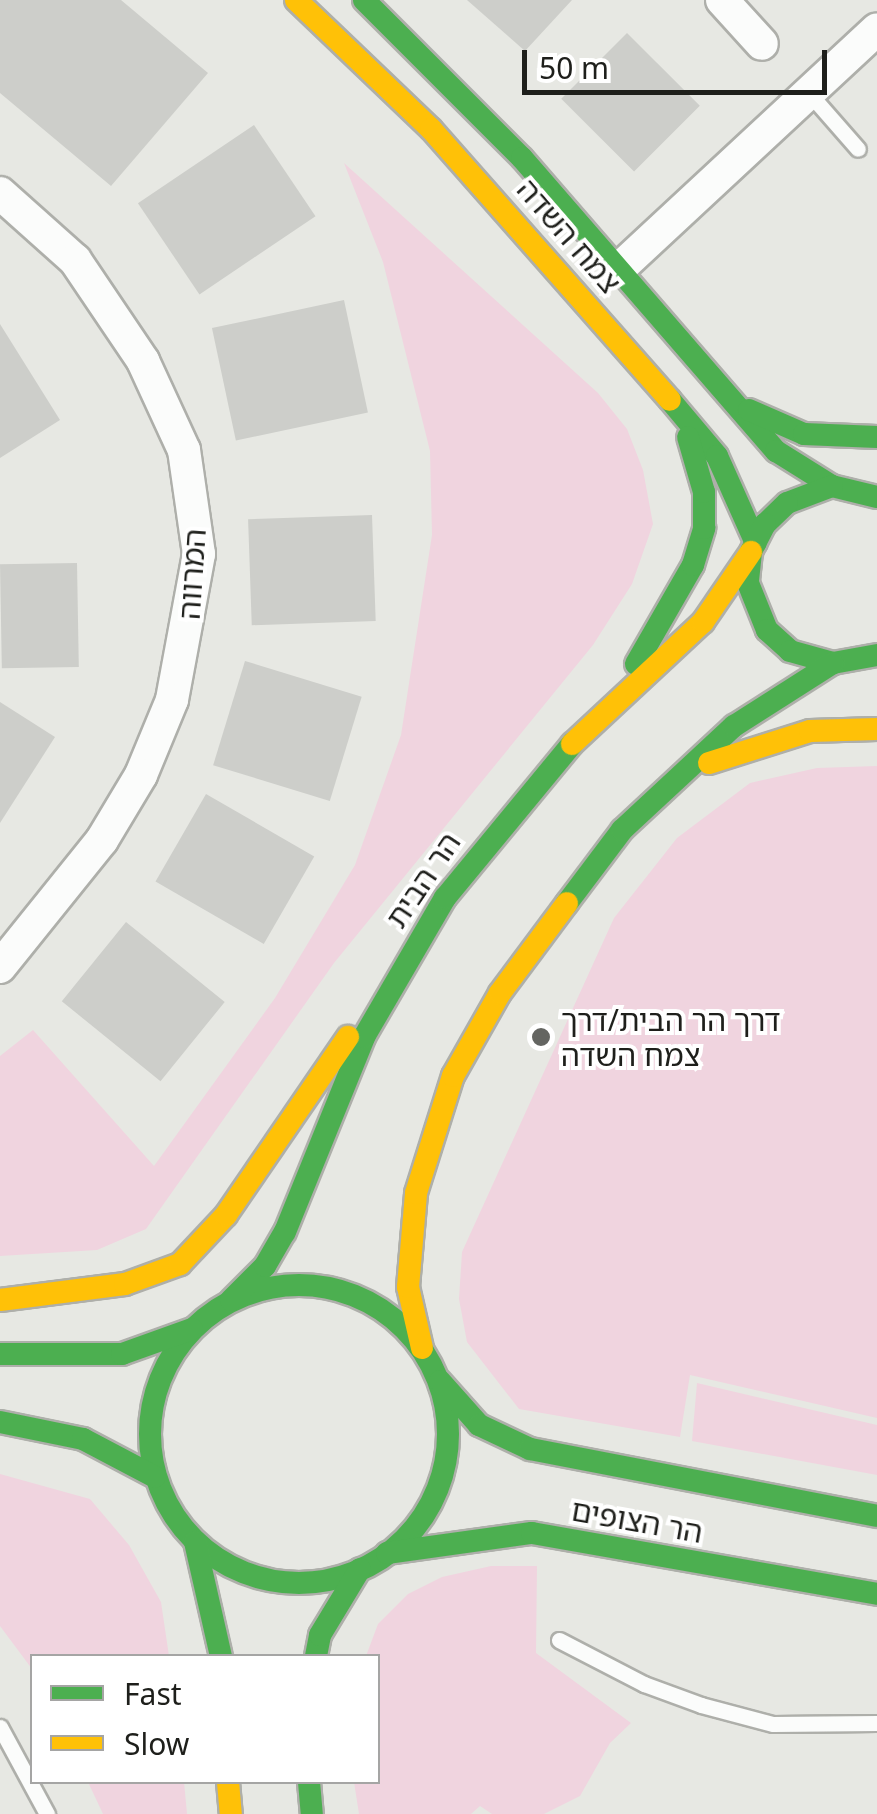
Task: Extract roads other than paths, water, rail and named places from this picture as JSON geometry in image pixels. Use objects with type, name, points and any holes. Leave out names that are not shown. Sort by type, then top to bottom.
[{"type":"main road","name":"צמח השדה","points":[[296,0],[443,141],[717,456],[753,548],[748,583],[767,630],[790,651],[859,664]]},
{"type":"main road","name":"צמח השדה","points":[[364,0],[464,96],[776,451],[855,491]]},
{"type":"main road","points":[[604,714],[693,564],[704,528],[698,464],[670,399]]},
{"type":"main road","points":[[733,403],[804,434],[877,437]]},
{"type":"main road","points":[[855,491],[877,479]]},
{"type":"main road","name":"הר הבית","points":[[231,1300],[265,1266],[285,1232],[364,1037],[416,942],[538,778],[703,622],[786,503],[855,491]]},
{"type":"main road","points":[[194,1542],[242,1572],[288,1583],[360,1569],[386,1554],[421,1520],[438,1490],[448,1451],[440,1382],[422,1348],[408,1288],[408,1226],[440,1110],[470,1042],[517,966],[614,840],[670,785],[734,726],[859,664]]},
{"type":"main road","points":[[670,785],[724,756],[796,735],[877,729]]},
{"type":"main road","points":[[0,1300],[125,1284],[180,1264],[203,1244],[416,942]]},
{"type":"main road","points":[[0,1354],[122,1354],[194,1328],[231,1300],[263,1288],[333,1288],[386,1312],[422,1348]]},
{"type":"main road","points":[[194,1328],[156,1390],[149,1445],[155,1477],[194,1542],[221,1654]]},
{"type":"main road","name":"הר הצופים","points":[[440,1382],[479,1424],[530,1449],[877,1516]]},
{"type":"main road","points":[[0,1422],[83,1439],[155,1477]]},
{"type":"main road","name":"הר הצופים","points":[[386,1554],[532,1533],[877,1594]]},
{"type":"main road","points":[[316,1654],[320,1635],[360,1569]]},
{"type":"main road","points":[[228,1784],[231,1814]]},
{"type":"main road","points":[[309,1784],[312,1814]]},
{"type":"street","points":[[722,0],[762,44]]},
{"type":"street","points":[[619,269],[877,29]]},
{"type":"street","name":"המרווה","points":[[0,192],[75,260],[143,361],[184,450],[199,554],[172,700],[141,774],[102,840],[0,967]]},
{"type":"lane","points":[[808,92],[858,149]]},
{"type":"lane","points":[[559,1640],[644,1684],[740,1716],[773,1724],[877,1722]]},
{"type":"lane","points":[[0,1728],[30,1783]]},
{"type":"lane","points":[[31,1784],[47,1814]]},
{"type":"place","name":"דרך הר הבית/דרך צמח השדה","points":[[541,1037]]}]
